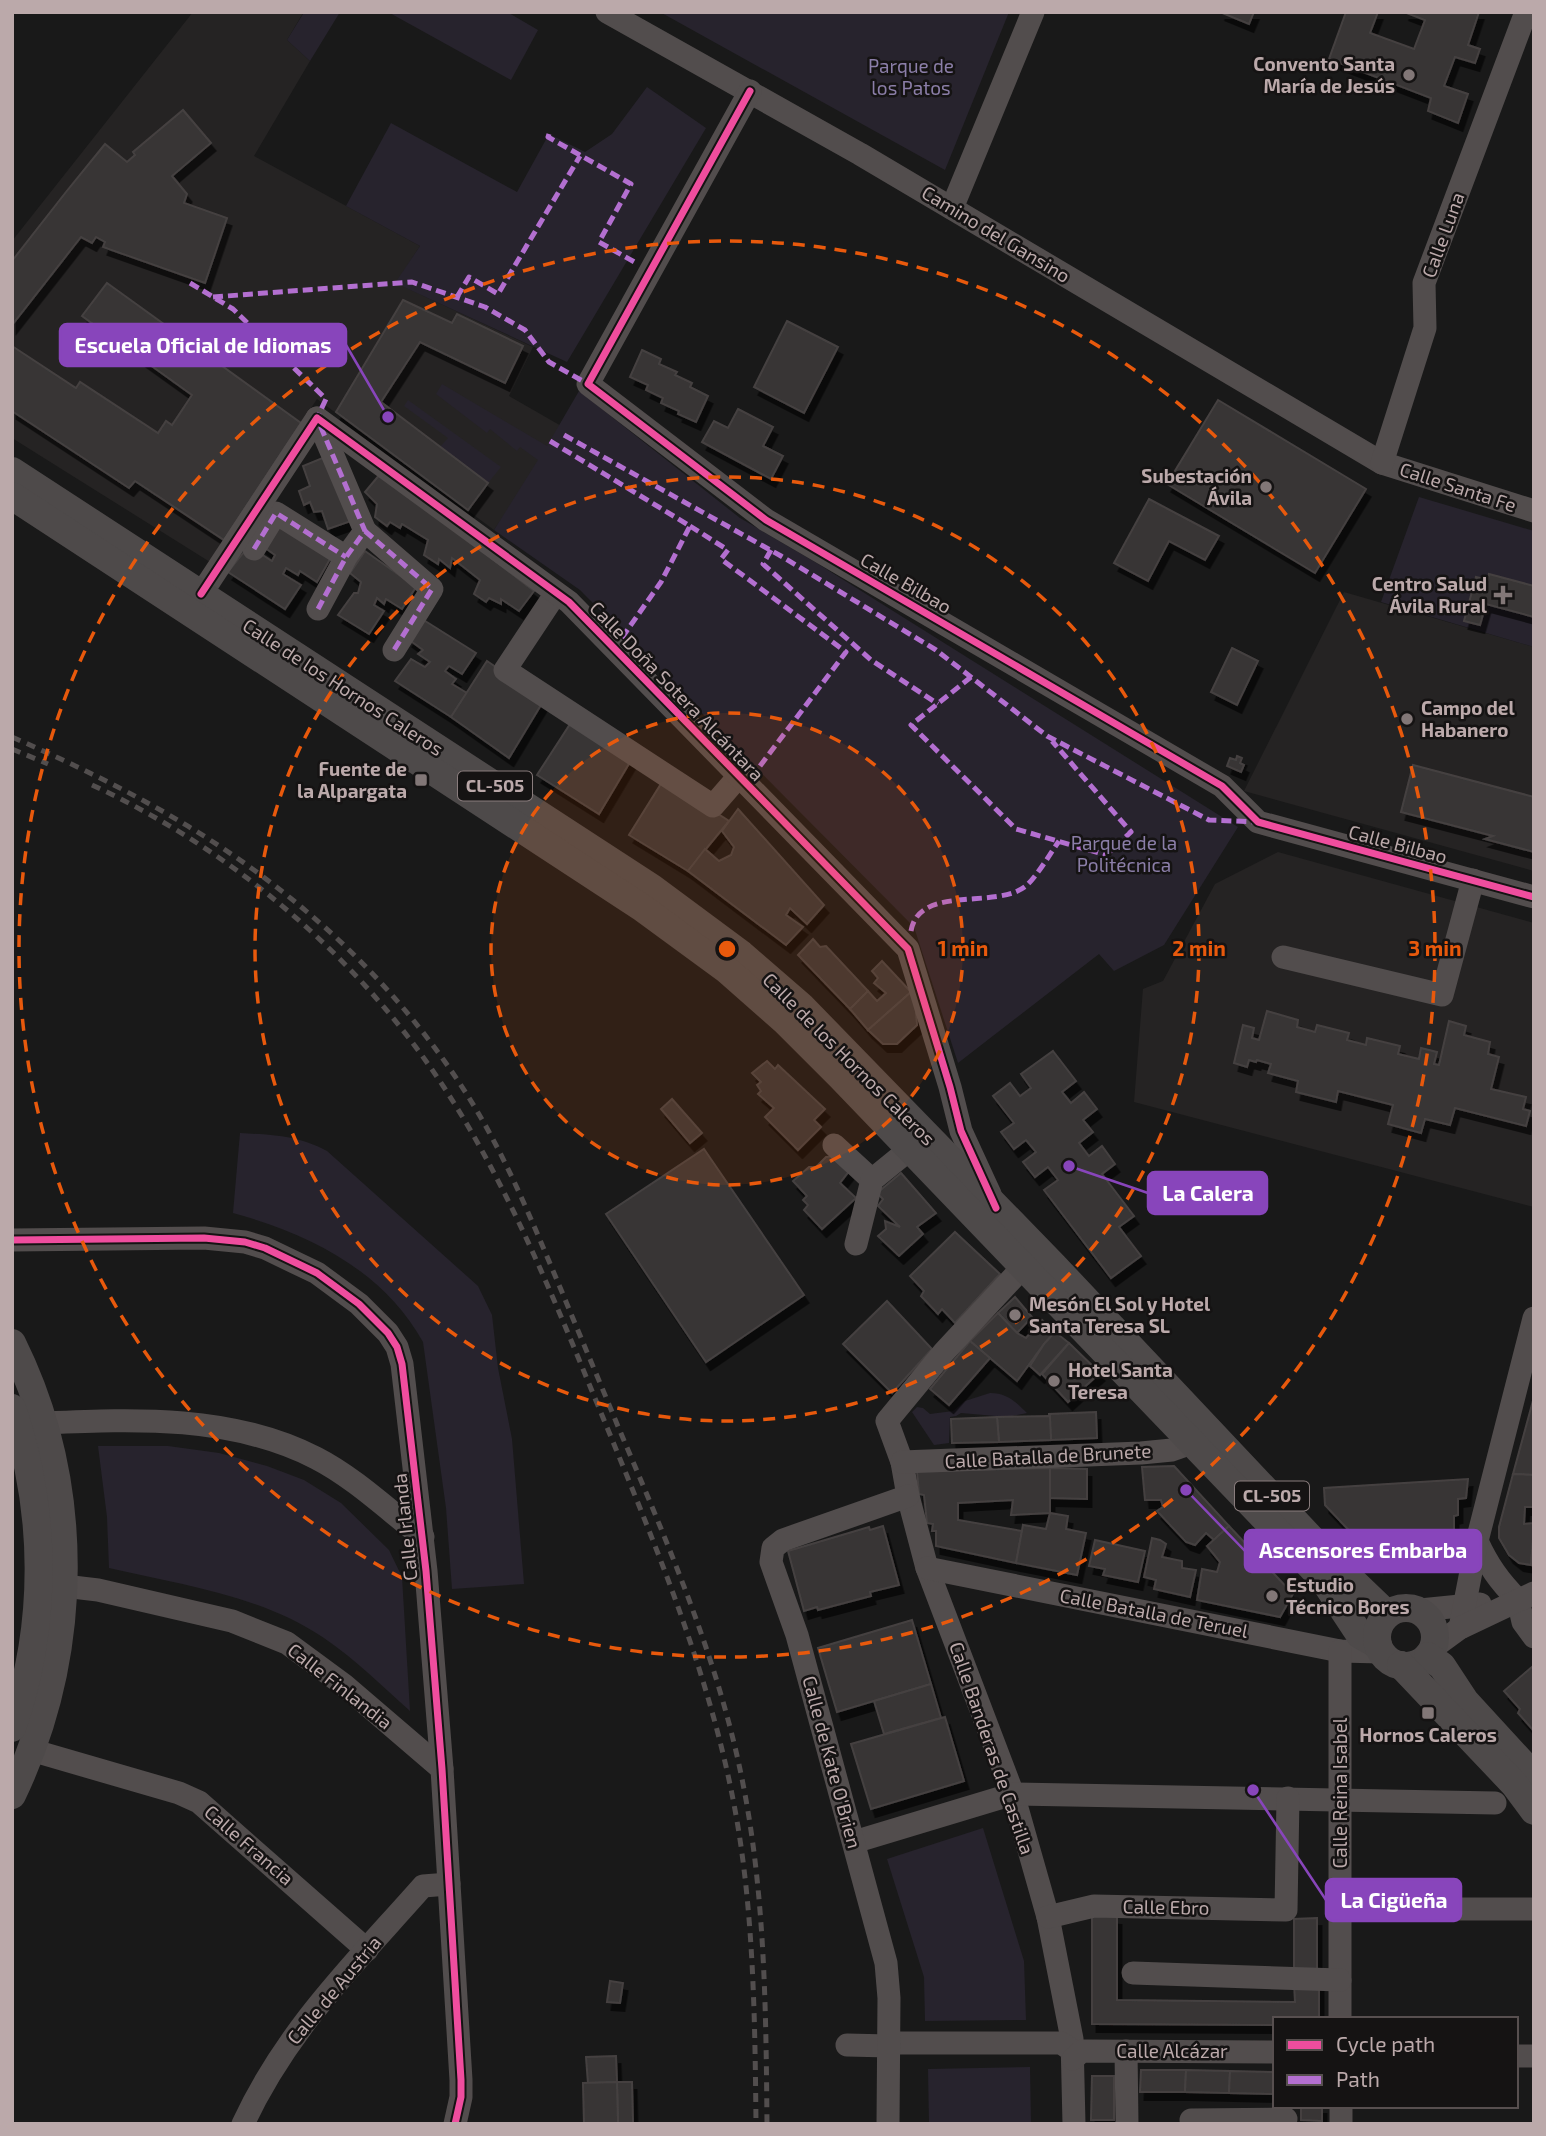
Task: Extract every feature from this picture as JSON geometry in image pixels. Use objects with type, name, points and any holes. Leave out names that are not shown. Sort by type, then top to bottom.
[{"type":"main road","name":"Calle de los Hornos Caleros","points":[[12,471],[641,881],[741,954],[801,1006],[1023,1267],[1323,1579],[1360,1635],[1387,1654],[1514,1783],[1534,1811]]},
{"type":"main road","name":"Calle de los Hornos Caleros","points":[[12,496],[641,906],[727,970],[926,1155],[996,1208],[1337,1566],[1387,1614]]},
{"type":"main road","points":[[12,1343],[24,1367],[22,1419],[36,1517],[39,1573],[32,1654],[12,1728]]},
{"type":"main road","points":[[12,1795],[32,1750],[50,1693],[64,1586],[61,1499],[22,1419]]},
{"type":"main road","points":[[1409,1607],[1420,1611],[1430,1620],[1436,1633],[1431,1651],[1416,1664],[1387,1654],[1378,1629],[1387,1614],[1409,1607]]},
{"type":"main road","points":[[1431,1651],[1465,1701],[1534,1776]]},
{"type":"street","name":"Camino del Gansino","points":[[607,12],[953,208],[1382,463]]},
{"type":"street","points":[[953,208],[1033,12]]},
{"type":"street","name":"Calle Luna","points":[[1382,463],[1425,328],[1424,283],[1525,12]]},
{"type":"street","name":"Calle Bilbao","points":[[750,91],[588,384],[766,520],[1222,786],[1258,822],[1534,897]]},
{"type":"street","points":[[317,418],[365,531],[432,589],[394,650]]},
{"type":"street","points":[[201,594],[317,418]]},
{"type":"street","name":"Calle Doña Sotera Alcántara","points":[[317,418],[569,602],[908,949],[961,1130],[996,1208]]},
{"type":"street","name":"Calle Santa Fe","points":[[1382,463],[1534,511]]},
{"type":"street","points":[[254,549],[276,513],[346,557]]},
{"type":"street","points":[[318,609],[346,557],[365,531]]},
{"type":"street","name":"Calle Doña Sotera Alcántara","points":[[556,593],[505,670],[713,806],[738,776]]},
{"type":"street","points":[[1283,957],[1442,995],[1473,880]]},
{"type":"street","points":[[926,1155],[961,1130]]},
{"type":"street","points":[[834,1145],[872,1180],[856,1244]]},
{"type":"street","name":"Calle de los Hornos Caleros","points":[[872,1180],[926,1155]]},
{"type":"street","name":"Calle Irlanda","points":[[12,1240],[225,1239],[265,1248],[325,1279],[375,1319],[397,1348],[402,1364],[423,1538],[442,1769],[461,2080],[461,2096],[455,2124]]},
{"type":"street","name":"Calle Banderas de Castilla","points":[[1023,1267],[944,1352],[887,1421],[902,1462],[927,1568],[1013,1794],[1048,1917],[1073,2055],[1074,2124]]},
{"type":"street","points":[[1431,1651],[1463,1617],[1477,1541],[1533,1325]]},
{"type":"street","points":[[22,1419],[182,1422],[254,1435],[317,1458],[347,1477],[423,1538]]},
{"type":"street","name":"Calle Batalla de Brunete","points":[[902,1462],[1141,1453],[1172,1450],[1192,1443]]},
{"type":"street","name":"Calle de Kate O'Brien","points":[[888,2124],[889,1981],[886,1963],[797,1635],[771,1562],[773,1548],[783,1541],[908,1496]]},
{"type":"street","points":[[1477,1541],[1493,1573],[1526,1596]]},
{"type":"street","name":"Calle Batalla de Teruel","points":[[927,1568],[1340,1651],[1387,1654]]},
{"type":"street","name":"Calle Finlandia","points":[[64,1586],[99,1590],[232,1621],[287,1643],[344,1685],[442,1769]]},
{"type":"street","points":[[1420,1611],[1463,1617],[1526,1596]]},
{"type":"street","points":[[1526,1596],[1523,1622],[1534,1637]]},
{"type":"street","name":"Calle Reina Isabel","points":[[1340,1651],[1340,2017]]},
{"type":"street","name":"Calle Francia","points":[[32,1750],[179,1793],[200,1802],[367,1950]]},
{"type":"street","points":[[854,1842],[1013,1794],[1494,1803]]},
{"type":"street","name":"Calle Ebro","points":[[1048,1917],[1094,1906],[1286,1910],[1289,1798]]},
{"type":"street","name":"Calle de Austria","points":[[243,2124],[267,2078],[303,2022],[423,1886],[449,1884]]},
{"type":"street","points":[[1340,1909],[1534,1909]]},
{"type":"street","points":[[1133,1973],[1340,1980]]},
{"type":"street","name":"Calle Alcázar","points":[[847,2045],[1062,2043],[1073,2055],[1082,2051],[1273,2052]]},
{"type":"street","points":[[1126,2051],[1127,2124]]},
{"type":"street","points":[[1191,2120],[1286,2116]]},
{"type":"shaded area","points":[[193,12],[303,13],[287,40],[310,61],[254,156],[420,246],[396,283],[533,347],[509,396],[563,427],[494,530],[317,399],[210,562],[12,438],[12,241]]},
{"type":"shaded area","name":"Campo del Habanero","points":[[1344,592],[1534,647],[1534,871],[1244,791]]},
{"type":"shaded area","points":[[1278,852],[1534,923],[1534,1207],[1134,1102],[1143,989],[1163,981],[1215,884]]},
{"type":"green space","points":[[302,12],[340,12],[310,61],[287,40]]},
{"type":"green space","points":[[388,12],[507,12],[538,30],[511,80]]},
{"type":"green space","name":"Parque de los Patos","points":[[660,12],[1009,12],[945,170]]},
{"type":"green space","points":[[647,87],[706,128],[567,362],[395,283],[420,246],[346,206],[391,123],[517,192],[549,134],[585,152],[612,134]]},
{"type":"green space","name":"Parque de la Politécnica","points":[[442,384],[547,446],[579,391],[740,518],[815,562],[1238,827],[1164,945],[1114,971],[1099,954],[958,1063],[914,927],[580,590],[494,530],[538,460],[520,447],[517,451],[490,429],[487,433],[436,394]]},
{"type":"green space","points":[[408,400],[501,467],[488,483],[440,447],[448,438],[404,406]]},
{"type":"green space","points":[[1419,497],[1534,531],[1534,647],[1381,602]]},
{"type":"green space","points":[[240,1133],[295,1139],[327,1151],[478,1286],[492,1315],[498,1368],[512,1439],[524,1584],[452,1589],[446,1508],[423,1342],[387,1294],[342,1258],[289,1232],[233,1213]]},
{"type":"green space","points":[[990,1393],[1006,1396],[1027,1413],[1007,1417],[961,1413],[950,1417],[949,1443],[934,1445],[912,1412],[917,1407],[930,1414],[953,1411],[965,1401]]},
{"type":"green space","points":[[98,1446],[168,1446],[219,1453],[267,1466],[304,1480],[341,1503],[389,1550],[402,1577],[410,1711],[347,1655],[300,1623],[274,1611],[220,1593],[109,1568],[107,1517]]},
{"type":"green space","points":[[983,1828],[1024,1961],[1026,2020],[925,2021],[924,1977],[887,1859]]},
{"type":"green space","points":[[1030,2067],[1031,2124],[929,2124],[928,2069]]},
{"type":"building","points":[[1220,12],[1254,12],[1249,24]]},
{"type":"building","name":"Convento Santa María de Jesús","points":[[1346,12],[1378,12],[1370,33],[1414,49],[1425,20],[1404,12],[1479,12],[1468,45],[1480,49],[1475,63],[1455,57],[1444,86],[1468,94],[1458,123],[1428,111],[1431,98],[1329,59]]},
{"type":"building","points":[[183,110],[211,143],[172,176],[187,194],[184,203],[227,218],[205,283],[103,247],[105,242],[96,237],[92,243],[81,237],[12,325],[12,261],[66,192],[105,144],[127,162],[135,155],[133,152]]},
{"type":"building","points":[[107,283],[301,423],[224,540],[135,481],[129,488],[12,411],[12,346],[76,388],[80,382],[158,433],[166,421],[172,425],[192,395],[82,316]]},
{"type":"building","points":[[403,300],[452,323],[457,314],[523,346],[505,383],[420,342],[381,402],[488,483],[468,510],[336,412]]},
{"type":"building","points":[[787,321],[838,347],[804,413],[754,387]]},
{"type":"building","points":[[642,350],[661,359],[659,364],[677,372],[675,375],[692,383],[690,387],[708,396],[696,422],[661,403],[663,398],[646,390],[648,385],[630,377]]},
{"type":"building","name":"Subestación Ávila","points":[[1218,400],[1366,489],[1315,573],[1167,484]]},
{"type":"building","points":[[738,409],[773,427],[763,446],[783,456],[771,479],[702,442],[714,421],[728,428]]},
{"type":"building","points":[[325,457],[351,521],[328,529],[322,511],[314,512],[310,502],[304,505],[299,491],[310,486],[303,466]]},
{"type":"building","points":[[381,473],[534,591],[519,611],[501,599],[501,604],[489,598],[486,602],[474,594],[480,580],[452,558],[450,568],[439,559],[438,564],[424,555],[428,540],[402,524],[400,528],[390,522],[387,526],[375,517],[377,504],[365,492]]},
{"type":"building","points":[[1149,499],[1219,536],[1205,560],[1169,541],[1148,581],[1114,563]]},
{"type":"building","points":[[277,522],[330,559],[317,582],[300,571],[298,575],[286,568],[283,574],[301,585],[285,609],[228,572],[244,552],[261,554],[272,561],[275,555],[261,545]]},
{"type":"building","points":[[365,551],[416,587],[402,609],[386,599],[384,604],[377,598],[374,605],[384,611],[369,634],[338,615],[354,593],[358,593],[361,582],[350,573]]},
{"type":"building","name":"Centro Salud Ávila Rural","points":[[1489,574],[1534,586],[1534,617],[1486,604],[1480,625],[1464,621],[1476,577],[1488,580]]},
{"type":"building","points":[[422,619],[476,653],[462,674],[449,666],[445,671],[456,679],[452,684],[467,693],[451,717],[395,681],[411,659],[425,667],[430,662],[418,654],[423,650],[408,639]]},
{"type":"building","points":[[1232,648],[1258,661],[1237,705],[1211,692]]},
{"type":"building","points":[[487,661],[544,700],[509,758],[451,717]]},
{"type":"building","points":[[574,718],[633,757],[599,814],[537,775]]},
{"type":"building","points":[[1237,756],[1242,758],[1240,763],[1244,765],[1241,772],[1227,766],[1230,758],[1236,760]]},
{"type":"building","points":[[1413,765],[1534,797],[1534,852],[1485,839],[1493,836],[1401,812]]},
{"type":"building","points":[[664,779],[729,821],[688,871],[629,835]]},
{"type":"building","points":[[738,809],[824,905],[807,924],[790,908],[786,915],[803,927],[786,945],[688,871],[705,849],[719,861],[731,855],[734,847],[722,831]]},
{"type":"building","points":[[813,939],[820,947],[826,946],[868,991],[850,1009],[798,955]]},
{"type":"building","points":[[882,961],[911,992],[868,1030],[850,1009],[868,991],[877,1001],[886,993],[874,983],[878,978],[872,971]]},
{"type":"building","points":[[911,992],[915,1001],[917,1025],[897,1044],[883,1044],[868,1030]]},
{"type":"building","points":[[1267,1011],[1298,1020],[1297,1027],[1315,1032],[1317,1025],[1349,1033],[1347,1040],[1366,1045],[1367,1038],[1400,1046],[1398,1054],[1419,1059],[1421,1048],[1437,1052],[1434,1064],[1439,1065],[1449,1021],[1466,1026],[1464,1035],[1490,1042],[1488,1054],[1499,1057],[1491,1089],[1526,1097],[1523,1109],[1530,1111],[1526,1126],[1455,1108],[1450,1125],[1425,1119],[1421,1133],[1388,1124],[1393,1105],[1338,1091],[1336,1102],[1296,1092],[1298,1081],[1268,1073],[1271,1064],[1249,1060],[1247,1067],[1234,1063],[1243,1025],[1254,1028],[1252,1038],[1259,1040]]},
{"type":"building","points":[[1053,1051],[1076,1081],[1062,1092],[1071,1103],[1084,1092],[1097,1109],[1083,1120],[1093,1132],[1079,1143],[1089,1156],[1102,1146],[1115,1164],[1102,1174],[1134,1216],[1119,1227],[1141,1256],[1111,1278],[1044,1190],[1058,1180],[1048,1167],[1035,1177],[1023,1162],[1036,1152],[1026,1140],[1014,1149],[1001,1132],[1014,1123],[993,1096],[1010,1083],[1020,1096],[1031,1088],[1021,1074]]},
{"type":"building","points":[[767,1061],[775,1069],[778,1065],[825,1109],[814,1120],[821,1127],[798,1150],[765,1117],[774,1108],[758,1094],[761,1091],[757,1085],[761,1082],[752,1073]]},
{"type":"building","points":[[672,1099],[702,1133],[690,1143],[661,1109]]},
{"type":"building","points":[[704,1149],[804,1295],[706,1362],[606,1214]]},
{"type":"building","points":[[838,1156],[850,1170],[840,1183],[856,1198],[822,1229],[804,1210],[808,1205],[803,1200],[807,1196],[793,1181],[809,1167],[816,1167],[826,1157]]},
{"type":"building","points":[[901,1173],[936,1213],[917,1227],[923,1234],[899,1256],[878,1236],[886,1229],[885,1221],[900,1227],[878,1206],[883,1199],[877,1193]]},
{"type":"building","points":[[955,1232],[1000,1274],[955,1323],[942,1309],[938,1314],[921,1296],[924,1291],[910,1276]]},
{"type":"building","name":"Mesón El Sol y Hotel Santa Teresa SL","points":[[1015,1297],[1032,1317],[1017,1333],[998,1313]]},
{"type":"building","points":[[887,1301],[932,1349],[892,1393],[843,1344]]},
{"type":"building","points":[[998,1313],[1017,1333],[1026,1338],[1042,1320],[1055,1332],[1017,1381],[970,1341]]},
{"type":"building","points":[[1055,1332],[1069,1343],[1040,1375],[1030,1366]]},
{"type":"building","points":[[970,1341],[990,1358],[949,1405],[930,1389]]},
{"type":"building","points":[[1069,1343],[1100,1373],[1068,1402],[1042,1374]]},
{"type":"building","points":[[1534,1397],[1534,1475],[1513,1474]]},
{"type":"building","points":[[1096,1412],[1097,1438],[1051,1440],[1049,1414]]},
{"type":"building","points":[[1050,1416],[1051,1440],[999,1442],[997,1417]]},
{"type":"building","points":[[997,1417],[999,1442],[952,1443],[951,1419]]},
{"type":"building","points":[[1174,1466],[1229,1526],[1214,1540],[1206,1533],[1195,1545],[1186,1542],[1157,1511],[1163,1507],[1161,1500],[1145,1500],[1142,1467]]},
{"type":"building","points":[[1050,1468],[1050,1513],[1011,1515],[1013,1500],[958,1503],[958,1520],[1022,1531],[1016,1563],[936,1546],[936,1531],[932,1531],[933,1524],[927,1523],[924,1495],[919,1494],[917,1471]]},
{"type":"building","points":[[1050,1468],[1087,1469],[1087,1499],[1050,1498]]},
{"type":"building","points":[[1513,1474],[1534,1475],[1534,1507],[1525,1507],[1524,1524],[1534,1523],[1531,1565],[1519,1563],[1509,1555],[1499,1538],[1499,1527]]},
{"type":"building","points":[[1468,1479],[1466,1498],[1458,1499],[1454,1532],[1427,1533],[1427,1539],[1415,1539],[1415,1544],[1396,1544],[1396,1540],[1378,1544],[1378,1540],[1359,1541],[1325,1505],[1324,1488]]},
{"type":"building","points":[[1050,1513],[1068,1516],[1066,1529],[1086,1533],[1077,1575],[1016,1563],[1023,1525],[1046,1529]]},
{"type":"building","points":[[883,1526],[899,1585],[870,1592],[871,1596],[804,1611],[788,1551],[869,1527],[870,1530]]},
{"type":"building","points":[[1229,1526],[1293,1594],[1280,1617],[1197,1600],[1202,1569],[1217,1572],[1220,1562],[1207,1546]]},
{"type":"building","points":[[1152,1538],[1166,1544],[1162,1557],[1182,1561],[1182,1568],[1196,1570],[1190,1597],[1154,1589],[1156,1580],[1144,1577]]},
{"type":"building","points":[[1095,1540],[1145,1551],[1138,1582],[1103,1575],[1105,1569],[1089,1566]]},
{"type":"building","points":[[912,1620],[931,1684],[837,1712],[818,1648]]},
{"type":"building","points":[[1534,1667],[1534,1731],[1504,1691]]},
{"type":"building","points":[[931,1684],[941,1718],[884,1734],[874,1701]]},
{"type":"building","points":[[945,1717],[964,1781],[871,1809],[851,1744]]},
{"type":"building","points":[[1092,1915],[1117,1917],[1117,2000],[1295,2002],[1294,1983],[1319,1984],[1319,2017],[1273,2017],[1273,2025],[1092,2024]]},
{"type":"building","points":[[1317,1918],[1317,1972],[1294,1971],[1294,1919]]},
{"type":"building","points":[[610,1981],[623,1983],[620,2003],[607,2002]]},
{"type":"building","points":[[616,2056],[617,2082],[588,2083],[586,2057]]},
{"type":"building","points":[[1141,2070],[1186,2070],[1185,2092],[1140,2092]]},
{"type":"building","points":[[1186,2070],[1230,2071],[1229,2093],[1185,2092]]},
{"type":"building","points":[[1230,2071],[1273,2072],[1273,2094],[1229,2093]]},
{"type":"building","points":[[1092,2076],[1114,2076],[1114,2120],[1091,2120]]},
{"type":"building","points":[[617,2082],[632,2082],[633,2124],[618,2124]]},
{"type":"building","points":[[617,2082],[618,2124],[584,2124],[583,2083]]},
{"type":"building","points":[[1301,2108],[1322,2108],[1322,2121],[1301,2120]]},
{"type":"railway","points":[[12,737],[103,780],[188,826],[268,880],[307,911],[365,966],[424,1033],[459,1082],[489,1132],[536,1231],[655,1513],[690,1603],[721,1695],[744,1789],[756,1872],[765,1998],[767,2124]]},
{"type":"railway","points":[[12,749],[48,764]]},
{"type":"railway","points":[[92,785],[198,844],[248,879],[296,918],[340,960],[382,1005],[420,1053],[454,1103],[520,1225],[558,1309],[669,1582],[687,1631],[717,1731],[739,1833],[748,1905],[756,2124]]},
{"type":"marked path","points":[[549,134],[548,137],[631,184],[599,242],[638,264]]},
{"type":"marked path","points":[[457,297],[469,277],[498,294],[580,156]]},
{"type":"marked path","points":[[213,297],[412,282],[485,307],[525,330],[549,362],[588,384]]},
{"type":"marked path","points":[[190,283],[233,309],[326,399],[317,418],[365,531],[346,557],[318,609]]},
{"type":"marked path","points":[[564,435],[781,556],[936,650],[1047,736],[1209,820],[1258,822]]},
{"type":"marked path","points":[[550,441],[690,526],[661,582],[621,639]]},
{"type":"marked path","points":[[254,549],[276,513],[346,557]]},
{"type":"marked path","points":[[690,526],[728,550],[721,559],[846,652],[754,774]]},
{"type":"marked path","points":[[365,531],[432,589],[394,650]]},
{"type":"marked path","points":[[771,550],[763,564],[871,660],[938,704]]},
{"type":"marked path","points":[[971,677],[911,725],[1016,829],[1106,855],[1131,832],[1052,741]]},
{"type":"marked path","points":[[911,931],[917,917],[928,908],[943,902],[996,897],[1026,886],[1059,841]]},
{"type":"cycle path","points":[[750,91],[588,384],[766,520],[1222,786],[1258,822],[1534,897]]},
{"type":"cycle path","points":[[201,594],[317,418],[569,602],[908,949],[961,1131],[996,1208]]},
{"type":"cycle path","points":[[12,1240],[204,1238],[245,1242],[265,1248],[317,1273],[359,1304],[388,1333],[397,1347],[402,1364],[426,1571],[442,1769],[461,2080],[461,2097],[455,2124]]},
{"type":"place","name":"Convento Santa María de Jesús","points":[[1409,75]]},
{"type":"place","name":"Escuela Oficial de Idiomas","points":[[388,417]]},
{"type":"place","name":"Subestación Ávila","points":[[1266,487]]},
{"type":"place","name":"Centro Salud Ávila Rural","points":[[1503,595]]},
{"type":"place","name":"Campo del Habanero","points":[[1407,719]]},
{"type":"place","name":"Fuente de la Alpargata","points":[[421,780]]},
{"type":"place","name":"La Calera","points":[[1069,1166]]},
{"type":"place","name":"Mesón El Sol y Hotel Santa Teresa SL","points":[[1015,1315]]},
{"type":"place","name":"Hotel Santa Teresa","points":[[1054,1381]]},
{"type":"place","name":"Ascensores Embarba","points":[[1186,1490]]},
{"type":"place","name":"Estudio Técnico Bores","points":[[1272,1596]]},
{"type":"place","name":"Hornos Caleros","points":[[1428,1713]]},
{"type":"place","name":"La Cigüeña","points":[[1253,1790]]}]
